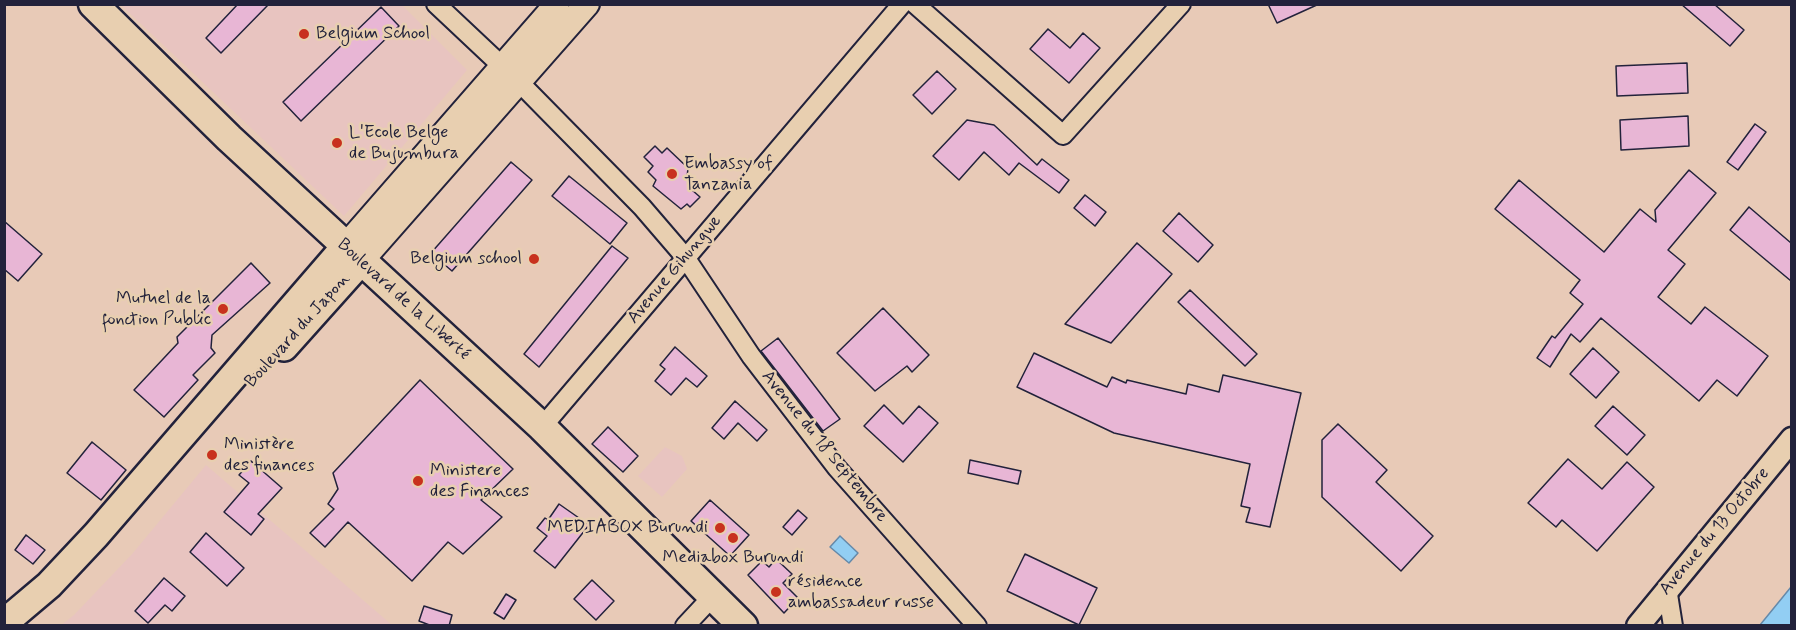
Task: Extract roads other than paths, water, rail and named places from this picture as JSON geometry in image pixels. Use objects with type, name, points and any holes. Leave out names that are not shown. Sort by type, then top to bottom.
[{"type":"highway","name":"Boulevard de la Liberté","points":[[93,4],[353,254],[542,427],[713,596]]},
{"type":"highway","points":[[713,596],[743,626]]},
{"type":"main road","name":"Boulevard du Japon","points":[[27,626],[79,580],[103,541],[353,254],[501,67],[557,4]]},
{"type":"main road","name":"Boulevard du Japon","points":[[353,254],[520,83],[587,4]]},
{"type":"main road","name":"Boulevard du Japon","points":[[4,623],[103,541]]},
{"type":"street","name":"Avenue du 18 Septembre","points":[[436,4],[520,83],[642,207],[685,257],[751,356],[837,468],[967,622]]},
{"type":"street","name":"Avenue Gihungwe","points":[[542,427],[902,4]]},
{"type":"street","points":[[915,4],[1064,135],[1181,4]]},
{"type":"street","name":"Avenue du 13 Octobre","points":[[1638,626],[1791,439]]},
{"type":"street","points":[[1667,588],[1673,626]]},
{"type":"street","points":[[685,626],[713,596]]},
{"type":"water","points":[[840,536],[858,553],[849,563],[830,547]]},
{"type":"water","points":[[1791,587],[1791,625],[1760,625]]},
{"type":"place","name":"Belgium School","points":[[304,34]]},
{"type":"place","name":"L'Ecole Belge de Bujumbura","points":[[337,143]]},
{"type":"place","name":"Embassy of Tanzania","points":[[672,174]]},
{"type":"place","name":"Belgium school","points":[[534,259]]},
{"type":"place","name":"Mutuel de la fonction Public","points":[[223,309]]},
{"type":"place","name":"Ministère des finances","points":[[212,455]]},
{"type":"place","name":"Ministere des Finances","points":[[418,481]]},
{"type":"place","name":"MEDIABOX Burundi","points":[[720,528]]},
{"type":"place","name":"Mediabox Burundi","points":[[733,538]]},
{"type":"place","name":"résidence ambassadeur russe","points":[[776,592]]}]
